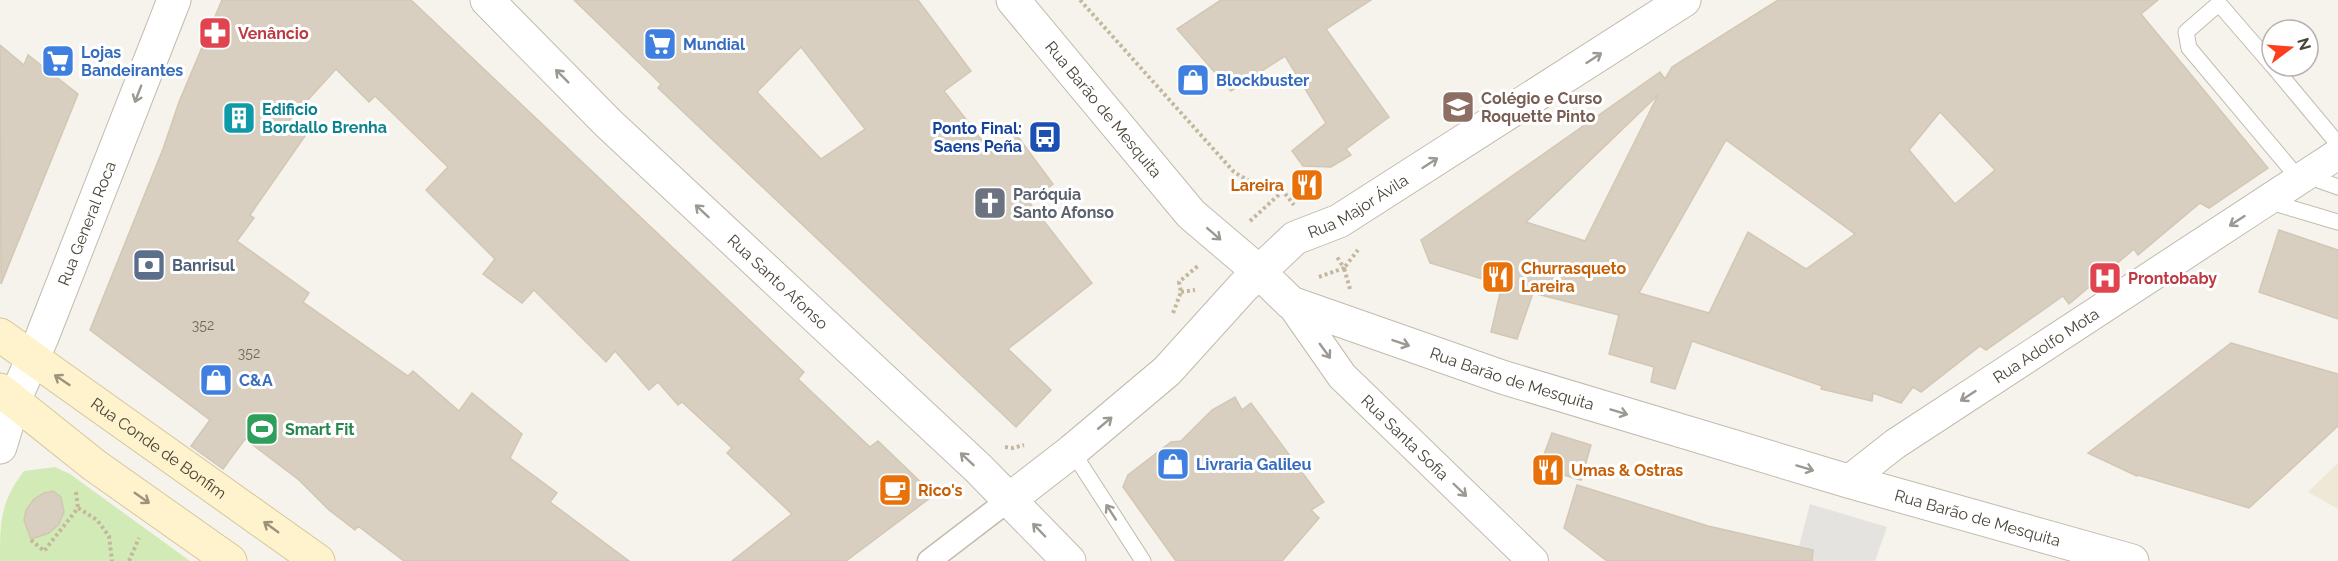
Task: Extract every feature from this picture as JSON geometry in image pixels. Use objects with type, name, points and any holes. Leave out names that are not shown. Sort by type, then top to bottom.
[{"type":"main road","name":"Rua Conde de Bonfim","points":[[0,335],[318,561]]},
{"type":"main road","points":[[7,395],[94,465],[230,561]]},
{"type":"street","name":"Rua General Roca","points":[[0,447],[7,395],[33,360],[174,0]]},
{"type":"street","name":"Rua Santo Afonso","points":[[487,0],[608,123],[1010,499],[1069,561]]},
{"type":"street","name":"Rua Barão de Mesquita","points":[[1012,0],[1191,214],[1258,271],[1290,303],[1502,377],[1848,481],[2132,561]]},
{"type":"street","name":"Rua Major Ávila","points":[[1010,499],[1072,451],[1167,370],[1258,271],[1295,238],[1339,221],[1684,0]]},
{"type":"street","name":"Rua Adolfo Mota","points":[[1848,481],[1895,444],[2338,154]]},
{"type":"street","name":"Rua Santa Sofia","points":[[1290,303],[1342,376],[1533,561]]},
{"type":"street","points":[[928,561],[1010,499]]},
{"type":"lane","points":[[2260,52],[2221,6],[2216,6],[2186,32],[2189,48],[2304,178],[2338,187]]},
{"type":"lane","points":[[2282,78],[2338,144]]},
{"type":"lane","points":[[2267,201],[2338,222]]},
{"type":"lane","points":[[1072,451],[1143,561]]},
{"type":"path","points":[[1080,0],[1234,172],[1264,190],[1283,191]]},
{"type":"path","points":[[1322,276],[1344,268],[1336,255]]},
{"type":"path","points":[[77,486],[75,497],[78,508],[97,520],[109,536],[112,561]]},
{"type":"path","points":[[31,540],[44,551],[78,508]]},
{"type":"path","points":[[129,561],[140,534]]},
{"type":"shaded area","points":[[2338,463],[2338,509],[2308,492]]},
{"type":"shaded area","points":[[1810,504],[1887,527],[1875,561],[1795,561]]},
{"type":"green space","points":[[55,467],[70,474],[190,561],[0,561],[3,513],[16,482],[24,471]]},
{"type":"building","points":[[222,0],[411,0],[804,372],[798,379],[870,447],[878,441],[934,495],[846,561],[732,561],[792,514],[727,453],[732,448],[682,402],[678,405],[658,382],[649,390],[615,351],[606,362],[534,290],[522,303],[483,274],[495,259],[426,190],[448,167],[375,96],[369,102],[336,69],[286,124],[305,136],[250,215],[254,218],[237,241],[309,293],[303,302],[408,376],[413,371],[459,411],[472,393],[522,434],[510,458],[557,493],[550,502],[629,561],[404,561],[358,526],[355,530],[329,510],[299,480],[245,439],[223,469],[191,446],[210,420],[90,330],[163,149],[179,102]]},
{"type":"building","points":[[574,0],[918,0],[971,71],[944,91],[992,153],[1016,134],[1053,184],[1029,202],[1092,283],[1008,349],[1051,390],[1016,427],[658,88],[661,84]],"holes":[[[801,47],[865,129],[821,159],[757,92]]]},
{"type":"building","points":[[1221,0],[1371,0],[1326,29],[1389,117],[1346,149],[1351,155],[1331,167],[1303,166],[1292,151],[1326,123],[1285,56],[1231,91],[1177,29]]},
{"type":"building","points":[[1778,0],[2158,0],[2141,14],[2268,168],[2209,208],[2200,203],[2138,255],[2134,249],[2069,304],[2063,296],[1986,350],[1980,346],[1921,392],[1913,387],[1901,403],[1873,393],[1872,401],[1821,389],[1822,386],[1692,341],[1675,389],[1651,382],[1654,367],[1609,354],[1619,315],[1533,293],[1517,339],[1491,332],[1502,285],[1430,263],[1421,240],[1660,72],[1665,79],[1672,67]],"holes":[[[1658,95],[1585,241],[1526,222]],[[1940,112],[1995,170],[1955,204],[1909,150]],[[1726,140],[1855,234],[1806,269],[1748,232],[1709,313],[1639,293]]]},
{"type":"building","points":[[0,45],[24,65],[28,55],[78,94],[1,284]]},
{"type":"building","points":[[2279,230],[2338,250],[2338,319],[2259,292]]},
{"type":"building","points":[[2231,343],[2338,374],[2338,426],[2249,508],[2137,476],[2088,453]]},
{"type":"building","points":[[1235,397],[1242,410],[1251,403],[1324,502],[1311,510],[1319,518],[1282,561],[1176,561],[1123,487],[1128,475],[1171,442],[1181,441],[1212,410]]},
{"type":"building","points":[[1552,433],[1591,445],[1581,480],[1539,468]]},
{"type":"building","points":[[1577,485],[1708,526],[1813,550],[1812,561],[1607,561],[1564,528]]},
{"type":"building","points":[[53,491],[61,497],[64,512],[59,524],[49,533],[31,539],[24,520],[26,510],[34,499]]},
{"type":"place","name":"Venâncio","points":[[215,33]]},
{"type":"place","name":"Mundial","points":[[660,44]]},
{"type":"place","name":"Lojas Bandeirantes","points":[[58,61]]},
{"type":"place","name":"Blockbuster","points":[[1193,80]]},
{"type":"place","name":"Colégio e Curso Roquette Pinto","points":[[1458,107]]},
{"type":"place","name":"Edificio Bordallo Brenha","points":[[239,118]]},
{"type":"place","name":"Ponto Final: Saens Peña","points":[[1045,137]]},
{"type":"place","name":"Lareira","points":[[1307,185]]},
{"type":"place","name":"Paróquia Santo Afonso","points":[[990,203]]},
{"type":"place","name":"Banrisul","points":[[149,265]]},
{"type":"place","name":"Churrasqueto Lareira","points":[[1498,277]]},
{"type":"place","name":"Prontobaby","points":[[2105,278]]},
{"type":"place","name":"C&A","points":[[216,380]]},
{"type":"place","name":"Smart Fit","points":[[262,429]]},
{"type":"place","name":"Livraria Galileu","points":[[1173,464]]},
{"type":"place","name":"Umas & Ostras","points":[[1548,470]]},
{"type":"place","name":"Rico's","points":[[895,490]]}]
